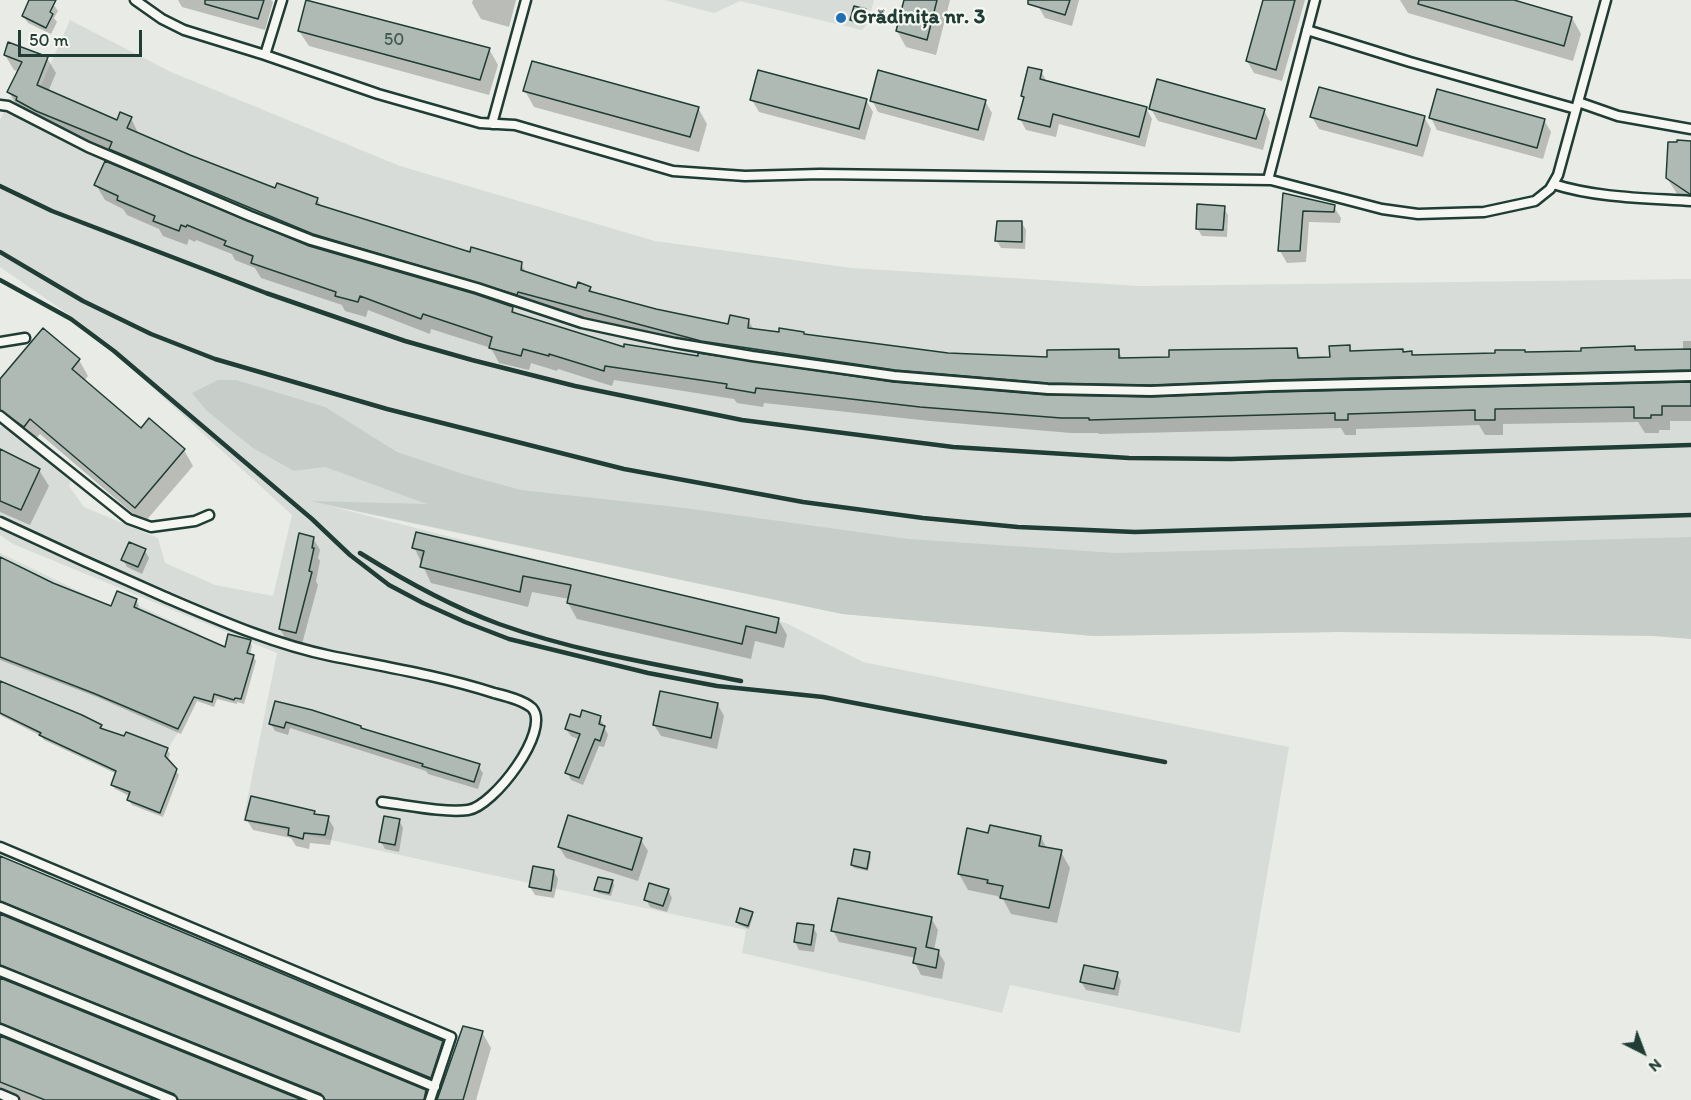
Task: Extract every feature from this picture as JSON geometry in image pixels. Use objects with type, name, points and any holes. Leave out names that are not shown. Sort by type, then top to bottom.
[{"type":"lane","points":[[135,0],[162,19],[184,30],[378,94],[480,123],[515,126],[673,171],[712,174],[1268,180],[1382,209],[1418,214],[1484,212],[1535,201],[1550,189],[1558,175],[1603,1]]},
{"type":"lane","points":[[265,55],[282,0]]},
{"type":"lane","points":[[492,124],[526,0]]},
{"type":"lane","points":[[1268,180],[1315,0]]},
{"type":"lane","points":[[1307,30],[1410,62],[1577,106],[1691,129]]},
{"type":"lane","points":[[0,98],[4,105],[88,147],[239,212],[311,240],[477,288],[582,323],[675,343],[752,356],[894,375],[1048,389],[1151,391],[1691,376]]},
{"type":"lane","points":[[1553,184],[1584,192],[1691,201]]},
{"type":"lane","points":[[0,342],[25,338]]},
{"type":"lane","points":[[0,416],[129,519],[151,527],[195,521],[209,515]]},
{"type":"lane","points":[[0,522],[74,557],[267,639],[304,650],[467,684],[512,698],[530,707],[536,714],[537,722],[531,741],[514,770],[490,800],[470,810],[424,808],[382,802]]},
{"type":"lane","points":[[0,847],[451,1037],[430,1100]]},
{"type":"lane","points":[[0,907],[435,1087]]},
{"type":"lane","points":[[0,970],[319,1100]]},
{"type":"lane","points":[[0,1029],[172,1100]]},
{"type":"lane","points":[[0,1094],[14,1100]]},
{"type":"shaded area","name":"Grădinița nr. 3","points":[[664,0],[874,0],[868,23],[862,30],[740,1],[714,13]]},
{"type":"shaded area","points":[[70,20],[171,72],[400,166],[655,241],[852,268],[1140,286],[1691,279],[1691,631],[1336,632],[1094,636],[842,614],[330,506],[786,623],[863,662],[1289,747],[1240,1033],[1010,985],[1002,1013],[742,953],[746,930],[243,821],[277,653],[13,544],[0,535],[0,426],[45,444],[76,468],[69,486],[84,507],[158,538],[165,563],[215,585],[273,596],[292,515],[84,325],[0,267],[0,120],[11,96],[21,100],[30,80],[41,85]]},
{"type":"shaded area","points":[[218,380],[236,380],[325,407],[397,452],[521,490],[685,508],[909,539],[1116,553],[1691,537],[1691,639],[1653,636],[1336,632],[1094,636],[842,614],[310,501],[427,504],[325,467],[294,471],[253,448],[207,411],[192,393]]},
{"type":"shaded area","points":[[0,553],[110,606],[118,590],[137,598],[135,604],[200,634],[194,647],[203,672],[178,733],[165,753],[175,766],[159,811],[128,797],[112,783],[117,770],[0,714]]},
{"type":"building","points":[[29,0],[56,0],[50,12],[53,14],[46,28],[22,16]]},
{"type":"building","points":[[205,0],[264,0],[258,19],[205,4]]},
{"type":"building","points":[[306,0],[490,48],[480,80],[298,31]]},
{"type":"building","points":[[904,0],[937,0],[927,40],[896,31]]},
{"type":"building","points":[[1028,0],[1070,0],[1065,15],[1028,4]]},
{"type":"building","points":[[1263,0],[1295,0],[1276,70],[1246,61]]},
{"type":"building","points":[[1419,0],[1514,0],[1572,17],[1564,46],[1418,4]]},
{"type":"building","points":[[854,6],[866,9],[862,23],[850,20]]},
{"type":"building","points":[[8,42],[48,57],[37,85],[117,120],[120,112],[132,117],[127,128],[275,188],[277,183],[318,198],[316,204],[470,252],[471,247],[522,262],[521,270],[576,288],[578,282],[591,287],[589,291],[656,309],[728,324],[730,315],[749,319],[748,328],[779,332],[779,328],[804,332],[804,334],[948,353],[1047,357],[1047,350],[1119,349],[1119,358],[1169,357],[1169,350],[1297,348],[1298,358],[1330,357],[1329,346],[1350,345],[1350,351],[1403,349],[1403,352],[1412,351],[1412,355],[1495,353],[1495,350],[1581,351],[1581,348],[1635,346],[1635,350],[1691,349],[1691,370],[1151,385],[1048,383],[895,370],[701,341],[518,292],[517,295],[313,234],[109,149],[112,142],[36,111],[7,92],[22,62],[4,55]]},
{"type":"building","points":[[532,61],[699,107],[690,137],[523,91]]},
{"type":"building","points":[[1028,67],[1042,70],[1040,79],[1147,107],[1139,137],[1053,114],[1050,127],[1018,119]]},
{"type":"building","points":[[758,70],[867,99],[859,129],[750,100]]},
{"type":"building","points":[[878,70],[986,100],[978,130],[870,101]]},
{"type":"building","points":[[1157,79],[1265,109],[1256,139],[1149,109]]},
{"type":"building","points":[[1319,87],[1425,116],[1417,146],[1310,117]]},
{"type":"building","points":[[1437,89],[1545,119],[1537,148],[1429,118]]},
{"type":"building","points":[[1677,140],[1691,141],[1691,195],[1666,178],[1668,142],[1677,142]]},
{"type":"building","points":[[105,161],[309,246],[475,294],[513,307],[512,312],[624,347],[624,344],[698,356],[698,353],[893,382],[1047,395],[1151,397],[1691,382],[1691,406],[1662,406],[1662,415],[1651,415],[1651,418],[1634,418],[1634,407],[1495,409],[1495,420],[1475,420],[1475,410],[1348,414],[1348,420],[1335,420],[1335,413],[1089,420],[1089,418],[1061,418],[920,407],[756,388],[755,393],[726,388],[727,384],[605,366],[604,371],[549,354],[549,356],[523,349],[521,356],[489,348],[492,337],[423,314],[421,319],[360,296],[358,302],[335,296],[336,292],[251,263],[253,256],[224,245],[226,241],[187,225],[186,227],[181,225],[179,231],[153,221],[155,216],[117,200],[118,196],[94,185]]},
{"type":"building","points":[[1283,193],[1335,205],[1334,212],[1303,211],[1300,251],[1278,251]]},
{"type":"building","points":[[1197,204],[1225,206],[1223,230],[1196,229]]},
{"type":"building","points":[[997,221],[1022,221],[1022,242],[995,241]]},
{"type":"building","points":[[43,328],[80,359],[72,369],[141,428],[149,418],[185,449],[135,508],[30,419],[24,427],[0,410],[0,379]]},
{"type":"building","points":[[0,449],[40,469],[21,510],[0,501]]},
{"type":"building","points":[[416,532],[779,618],[776,633],[746,626],[742,644],[567,603],[571,585],[523,576],[520,592],[420,567],[424,551],[412,548]]},
{"type":"building","points":[[299,533],[314,537],[312,548],[314,548],[309,571],[312,572],[296,633],[279,629]]},
{"type":"building","points":[[129,542],[146,549],[138,567],[121,560]]},
{"type":"building","points":[[0,557],[53,583],[111,606],[117,591],[137,599],[134,607],[225,647],[228,634],[251,640],[247,653],[254,655],[241,699],[235,698],[234,700],[214,694],[212,702],[194,697],[178,729],[0,657]]},
{"type":"building","points":[[0,681],[82,715],[102,725],[100,728],[124,736],[126,732],[168,748],[165,756],[177,769],[160,813],[127,800],[130,792],[111,785],[116,771],[39,735],[41,733],[0,713]]},
{"type":"building","points":[[660,691],[718,703],[711,738],[653,725]]},
{"type":"building","points":[[275,701],[312,710],[361,726],[361,728],[480,764],[474,782],[286,722],[284,728],[269,724]]},
{"type":"building","points":[[582,710],[601,716],[599,724],[605,726],[600,741],[595,739],[579,778],[565,773],[580,734],[565,729],[570,714],[580,717]]},
{"type":"building","points":[[251,796],[329,816],[325,835],[304,833],[303,839],[288,835],[289,828],[245,820]]},
{"type":"building","points":[[568,815],[642,838],[632,870],[558,847]]},
{"type":"building","points":[[384,816],[400,819],[395,845],[379,842]]},
{"type":"building","points":[[990,825],[1041,836],[1039,846],[1062,850],[1049,908],[1000,898],[1003,886],[987,883],[988,880],[958,874],[967,828],[988,833]]},
{"type":"building","points":[[854,849],[870,852],[867,869],[851,865]]},
{"type":"building","points":[[0,856],[443,1041],[431,1078],[0,901]]},
{"type":"building","points":[[533,866],[554,870],[551,891],[529,887]]},
{"type":"building","points":[[598,877],[613,880],[609,893],[594,890]]},
{"type":"building","points":[[649,883],[669,889],[663,906],[644,900]]},
{"type":"building","points":[[838,898],[932,917],[926,947],[939,950],[936,968],[913,963],[916,948],[831,931]]},
{"type":"building","points":[[740,908],[753,912],[748,926],[736,922]]},
{"type":"building","points":[[0,914],[426,1090],[424,1100],[325,1100],[321,1094],[0,965]]},
{"type":"building","points":[[797,923],[814,925],[811,945],[794,942]]},
{"type":"building","points":[[1084,965],[1118,972],[1114,989],[1080,982]]},
{"type":"building","points":[[0,978],[302,1100],[178,1100],[174,1094],[0,1023]]},
{"type":"building","points":[[463,1026],[483,1031],[463,1100],[437,1100]]},
{"type":"building","points":[[0,1036],[155,1100],[45,1100],[0,1082]]},
{"type":"railway","points":[[0,186],[52,211],[266,293],[405,341],[575,386],[742,420],[953,447],[1129,458],[1231,459],[1691,445]]},
{"type":"railway","points":[[0,252],[83,301],[151,334],[215,359],[387,409],[624,469],[803,502],[923,518],[1018,527],[1135,532],[1691,515]]},
{"type":"railway","points":[[0,280],[71,319],[114,351],[312,519],[350,555],[389,585],[465,622],[509,639],[648,673],[717,686],[823,697],[1165,762]]},
{"type":"railway","points":[[360,553],[463,609],[528,634],[588,650],[741,681]]},
{"type":"place","name":"Grădinița nr. 3","points":[[841,18]]}]
